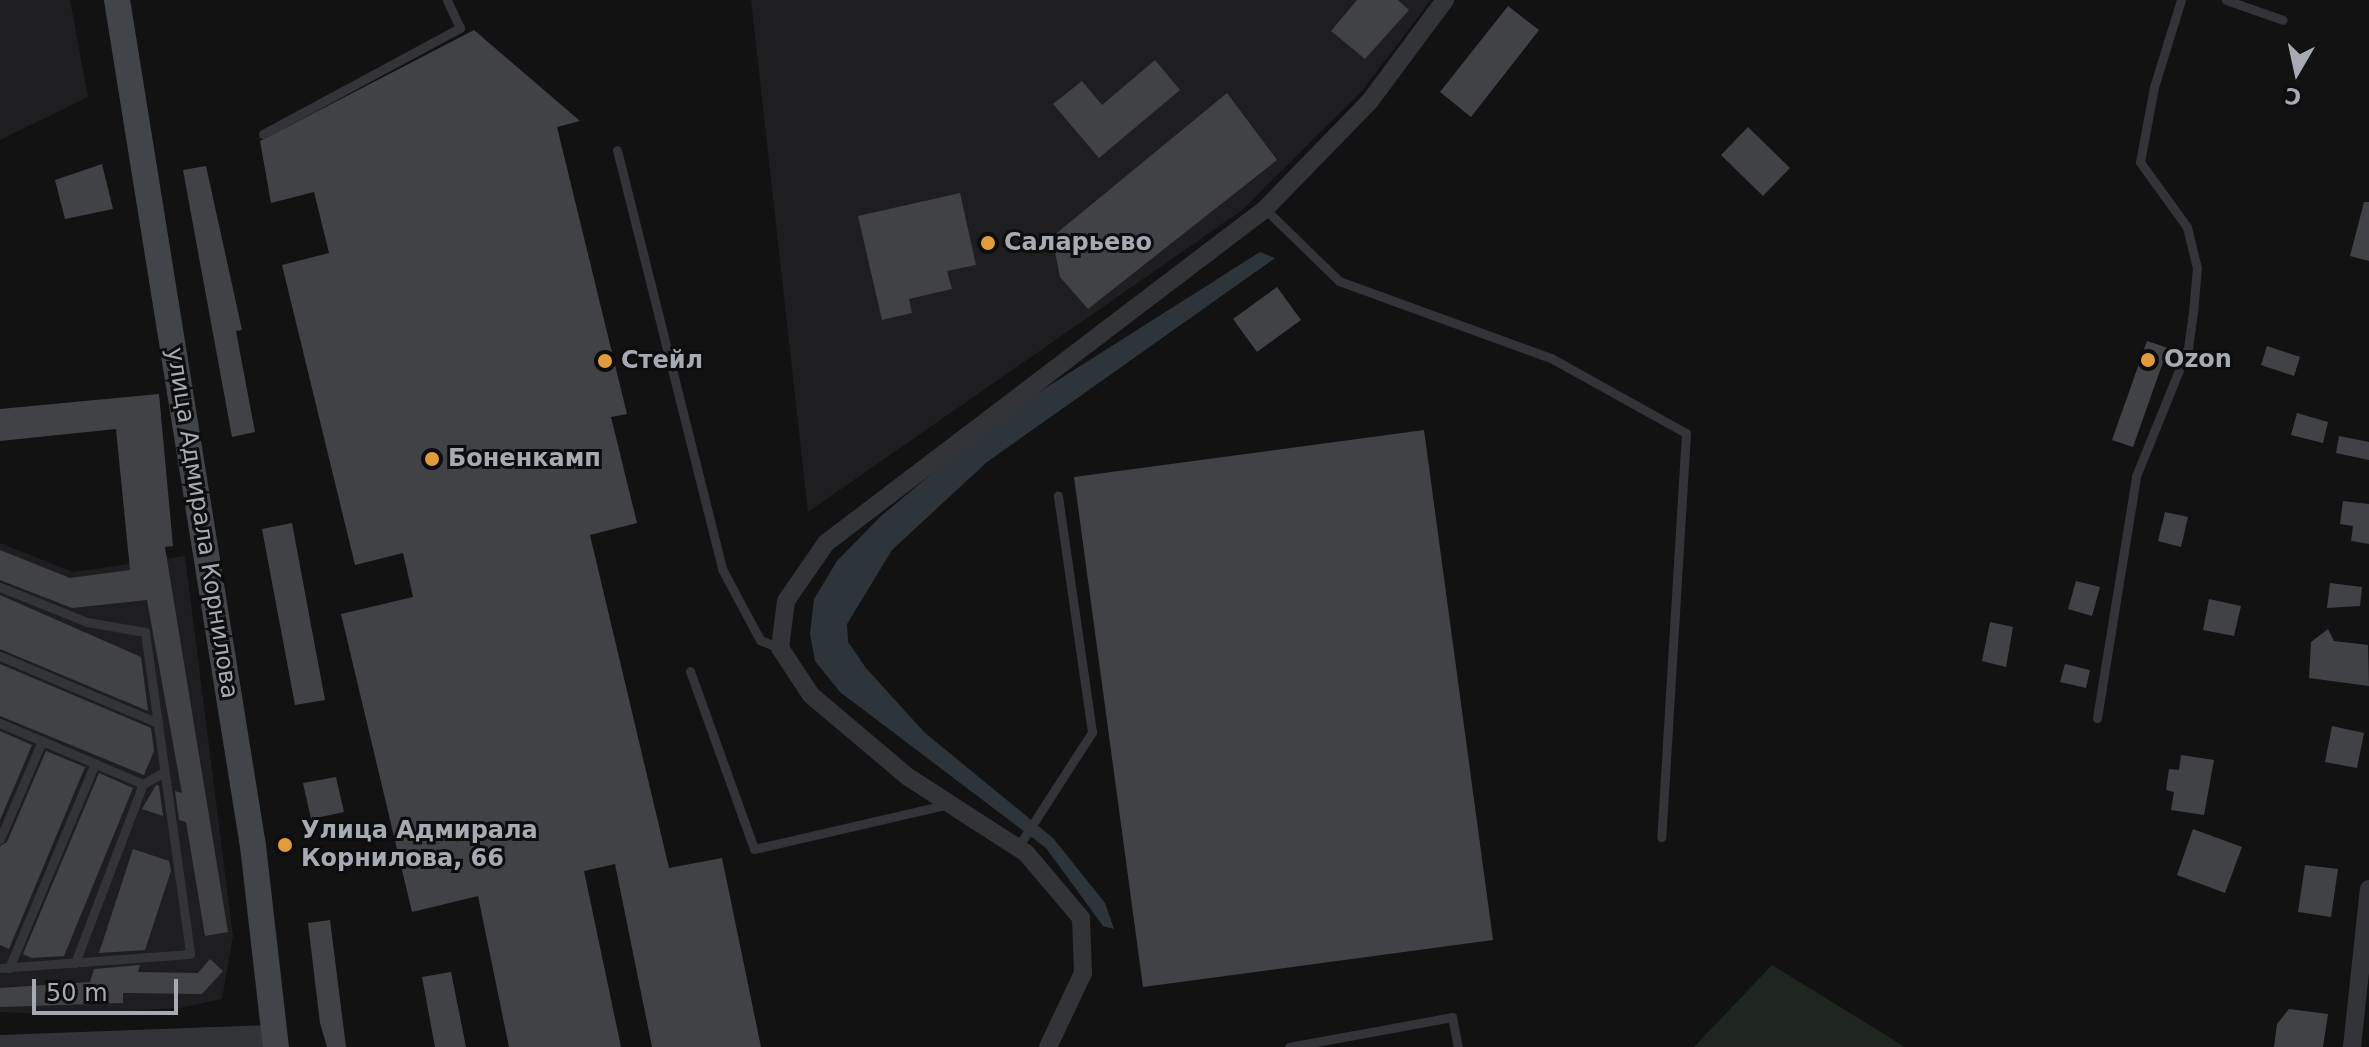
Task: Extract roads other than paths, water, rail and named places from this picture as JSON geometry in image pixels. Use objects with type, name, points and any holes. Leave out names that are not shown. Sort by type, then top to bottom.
[{"type":"main road","name":"улица Адмирала Корнилова","points":[[117,0],[253,846],[275,1042]]},
{"type":"street","points":[[1048,1047],[1083,973],[1081,918],[1018,847],[908,777],[811,695],[780,648],[786,601],[826,543],[1265,209],[1370,101],[1445,0]]},
{"type":"street","points":[[2352,1047],[2369,889]]},
{"type":"street","points":[[0,1047],[275,1042]]},
{"type":"lane","points":[[263,134],[460,28],[447,0]]},
{"type":"lane","points":[[2097,718],[2136,476],[2188,348],[2193,312],[2197,268],[2187,227],[2140,162],[2154,87],[2181,0]]},
{"type":"lane","points":[[2226,0],[2283,20]]},
{"type":"lane","points":[[617,150],[722,569],[760,640],[780,648]]},
{"type":"lane","points":[[1265,209],[1339,281],[1551,358],[1686,433],[1661,837]]},
{"type":"lane","points":[[1018,847],[1092,732],[1058,495]]},
{"type":"lane","points":[[0,587],[87,622],[145,632],[190,954],[4,968],[95,763]]},
{"type":"lane","points":[[0,656],[158,723]]},
{"type":"lane","points":[[690,671],[754,849],[952,803]]},
{"type":"lane","points":[[0,723],[143,784]]},
{"type":"lane","points":[[0,839],[42,741]]},
{"type":"lane","points":[[75,963],[143,784],[164,772]]},
{"type":"lane","points":[[1289,1047],[1452,1017],[1458,1047]]},
{"type":"place","name":"Саларьево","points":[[988,243]]},
{"type":"place","name":"Ozon","points":[[2148,360]]},
{"type":"place","name":"Стейл","points":[[605,361]]},
{"type":"place","name":"Боненкамп","points":[[432,459]]},
{"type":"place","name":"Улица Адмирала Корнилова, 66","points":[[285,845]]}]
